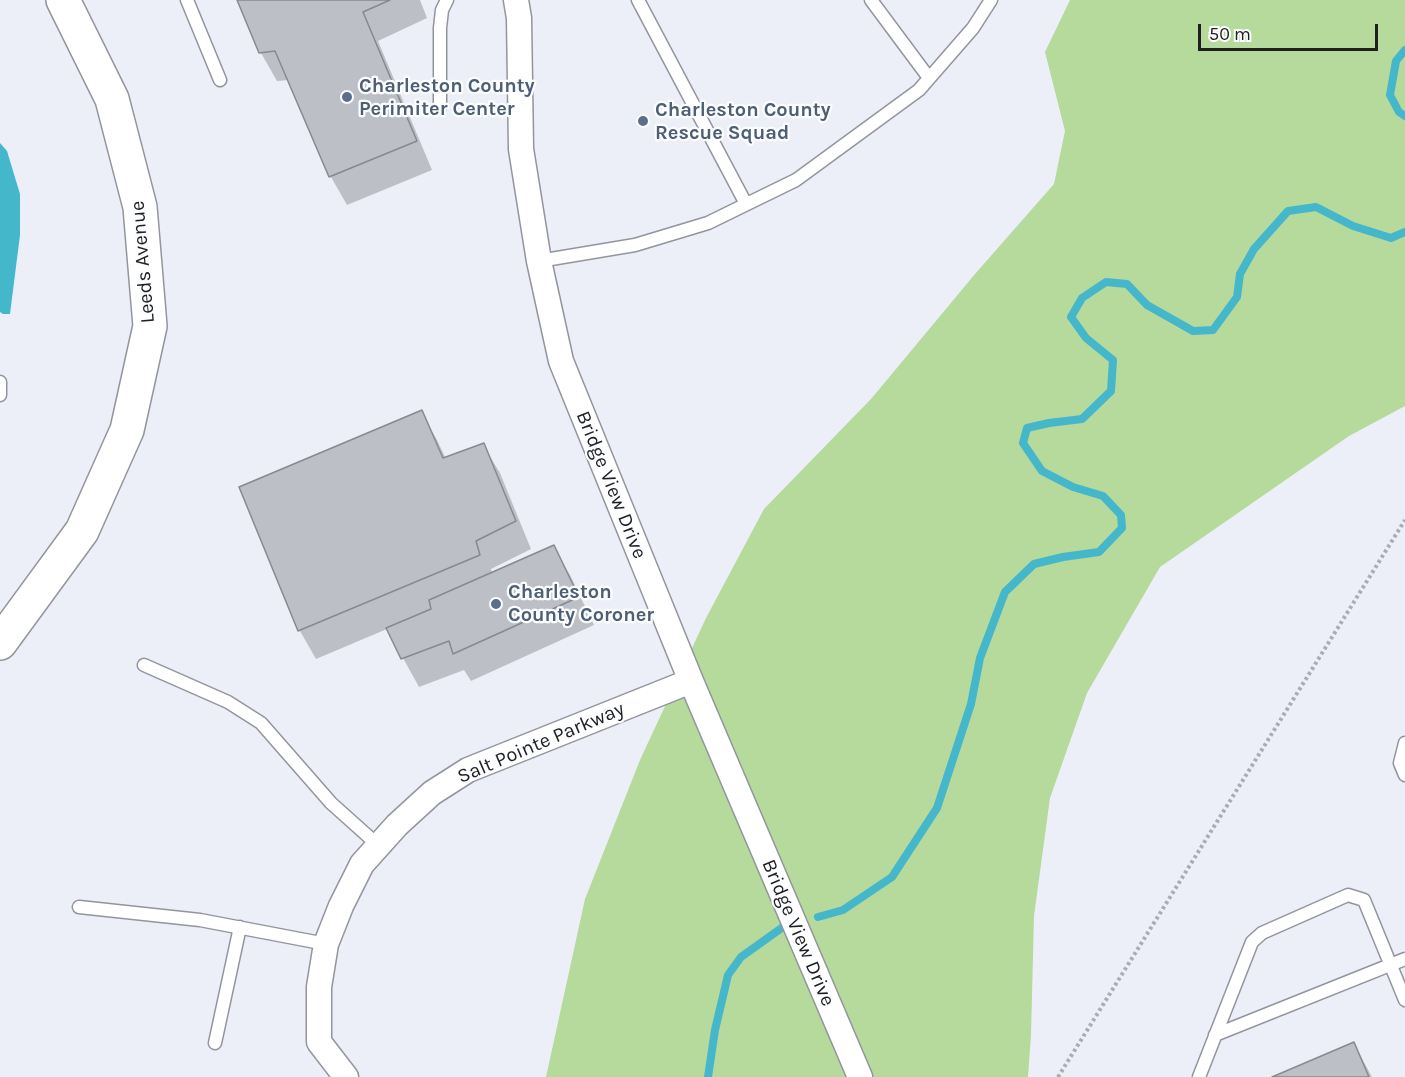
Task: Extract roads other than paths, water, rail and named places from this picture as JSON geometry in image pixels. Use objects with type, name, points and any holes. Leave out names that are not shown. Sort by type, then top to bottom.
[{"type":"street","name":"Leeds Avenue","points":[[0,643],[82,531],[127,430],[150,326],[140,207],[112,99],[63,0]]},
{"type":"street","name":"Bridge View Drive","points":[[516,0],[519,18],[521,149],[539,261],[561,361],[691,681],[860,1077]]},
{"type":"street","name":"Salt Pointe Parkway","points":[[346,1077],[318,1042],[318,987],[326,944],[341,906],[362,864],[397,825],[432,793],[468,770],[691,681]]},
{"type":"lane","points":[[187,0],[220,80]]},
{"type":"lane","points":[[440,107],[440,28],[442,10],[447,0]]},
{"type":"lane","points":[[638,0],[746,204]]},
{"type":"lane","points":[[872,0],[929,78]]},
{"type":"lane","points":[[539,261],[634,245],[708,223],[796,180],[919,90],[973,28],[991,0]]},
{"type":"lane","points":[[0,382],[0,395]]},
{"type":"lane","points":[[144,665],[228,702],[261,723],[331,803],[379,846]]},
{"type":"lane","points":[[1404,750],[1400,763],[1405,775]]},
{"type":"lane","points":[[1198,1077],[1252,942],[1262,933],[1348,895],[1364,900],[1405,1000]]},
{"type":"lane","points":[[79,907],[200,920],[326,944]]},
{"type":"lane","points":[[215,1043],[240,927]]},
{"type":"lane","points":[[1215,1035],[1405,959]]},
{"type":"water","points":[[0,143],[7,151],[20,194],[20,235],[10,314],[0,312]]},
{"type":"waterway","points":[[1405,50],[1396,61],[1390,95],[1399,112],[1405,116]]},
{"type":"waterway","points":[[818,917],[843,910],[892,877],[937,808],[971,704],[980,658],[1005,592],[1034,564],[1099,552],[1122,528],[1121,515],[1103,496],[1073,487],[1042,471],[1023,443],[1027,428],[1082,419],[1111,391],[1113,360],[1086,338],[1071,317],[1082,298],[1106,282],[1127,284],[1147,305],[1193,331],[1213,330],[1237,297],[1240,274],[1254,249],[1288,211],[1316,207],[1353,226],[1391,238],[1405,232]]},
{"type":"waterway","points":[[708,1077],[715,1030],[728,975],[741,957],[783,927],[792,924]]},
{"type":"place","name":"Charleston County Perimiter Center","points":[[347,97]]},
{"type":"place","name":"Charleston County Rescue Squad","points":[[643,121]]},
{"type":"place","name":"Charleston County Coroner","points":[[496,604]]}]
